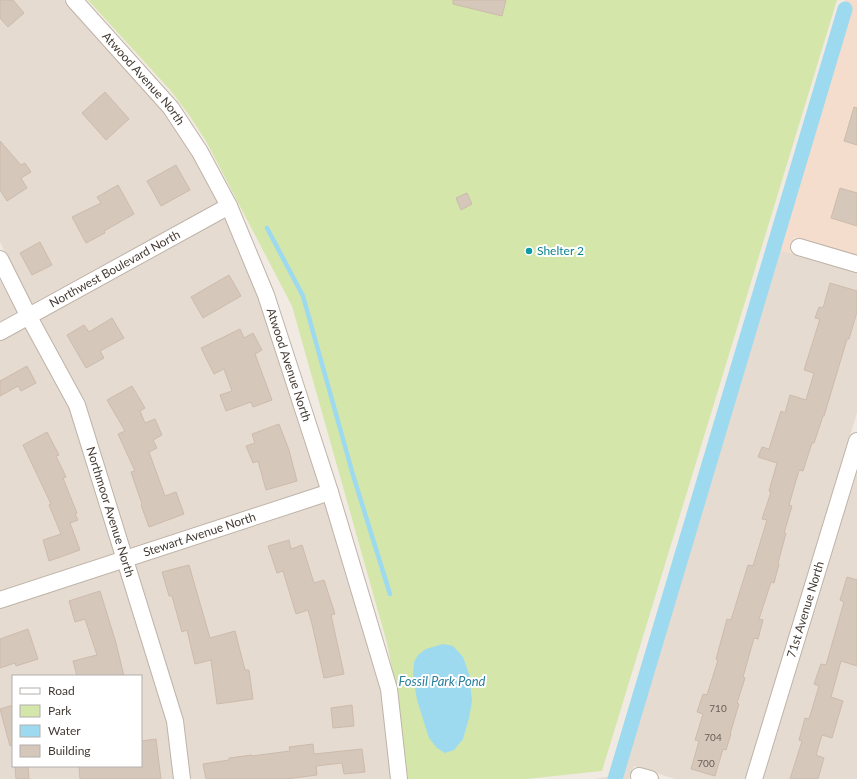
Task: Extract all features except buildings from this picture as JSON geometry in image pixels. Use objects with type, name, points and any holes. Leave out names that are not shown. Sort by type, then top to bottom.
[{"type":"street","name":"Atwood Avenue North","points":[[74,0],[172,108],[200,152],[229,206],[266,295],[330,492],[389,689],[399,779]]},
{"type":"street","name":"Northwest Boulevard North","points":[[0,332],[229,206]]},
{"type":"street","points":[[800,247],[857,264]]},
{"type":"street","name":"Northmoor Avenue North","points":[[0,259],[29,317],[77,405],[175,721],[182,779]]},
{"type":"street","name":"71st Avenue North","points":[[754,779],[857,441]]},
{"type":"street","name":"Stewart Avenue North","points":[[0,600],[330,492]]},
{"type":"shaded area","points":[[0,0],[64,0],[165,112],[193,155],[218,203],[32,306],[0,242]]},
{"type":"shaded area","points":[[845,0],[857,0],[857,256],[794,237],[790,251],[857,272],[769,247]]},
{"type":"shaded area","points":[[225,218],[259,297],[320,487],[130,549],[85,404],[39,320]]},
{"type":"shaded area","points":[[769,247],[857,272],[857,413],[745,779],[675,779],[634,766],[629,779],[594,779],[619,775],[725,393]]},
{"type":"shaded area","points":[[0,277],[19,313],[0,323]]},
{"type":"shaded area","points":[[26,327],[70,408],[115,554],[0,592],[0,341]]},
{"type":"shaded area","points":[[857,469],[857,779],[762,779]]},
{"type":"shaded area","points":[[325,501],[381,690],[391,779],[190,779],[183,719],[135,564]]},
{"type":"shaded area","points":[[120,569],[167,722],[174,779],[0,779],[0,608]]},
{"type":"green space","points":[[88,0],[837,0],[602,771],[526,779],[408,779],[399,705],[387,643],[292,306],[206,141],[189,115],[171,91]]},
{"type":"water","name":"Fossil Park Pond","points":[[443,644],[453,646],[463,657],[469,674],[472,701],[463,739],[454,750],[445,753],[437,748],[429,738],[417,700],[413,676],[414,662],[418,655],[426,649]]},
{"type":"waterway","points":[[615,779],[845,9]]},
{"type":"waterway","points":[[267,228],[303,296],[353,475],[390,594]]},
{"type":"place","name":"Shelter 2","points":[[529,251]]}]
